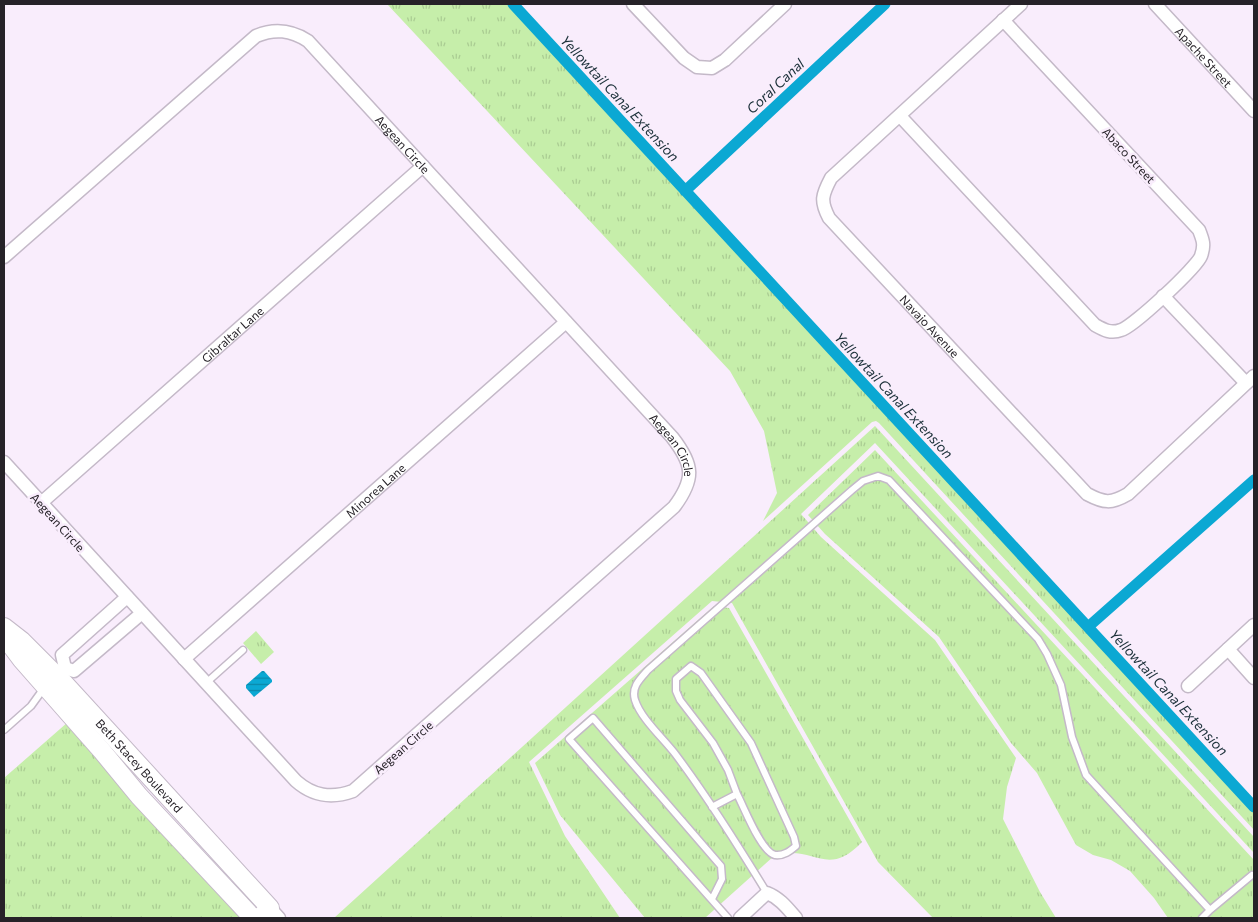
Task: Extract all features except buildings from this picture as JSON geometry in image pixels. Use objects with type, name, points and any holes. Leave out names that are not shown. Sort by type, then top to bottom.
[{"type":"street","points":[[633,4],[684,58],[697,67],[712,68],[725,60],[785,4]]},
{"type":"street","name":"Navajo Avenue","points":[[1021,4],[832,178],[823,193],[823,207],[829,218],[1087,494],[1101,501],[1116,501],[1128,494],[1250,379]]},
{"type":"street","name":"Apache Street","points":[[1155,4],[1254,111]]},
{"type":"street","name":"Abaco Street","points":[[900,116],[1095,326],[1107,332],[1122,330],[1133,323],[1163,296],[1200,258],[1204,243],[1199,230],[1003,20]]},
{"type":"street","name":"Aegean Circle","points":[[4,257],[245,44],[267,31],[297,33],[308,41],[683,451],[688,464],[690,480],[683,496],[674,507],[359,786],[342,795],[328,796],[306,790],[296,782],[4,462]]},
{"type":"street","name":"Gibraltar Lane","points":[[41,503],[423,166]]},
{"type":"street","points":[[1163,296],[1250,379]]},
{"type":"street","name":"Minorea Lane","points":[[184,659],[566,322]]},
{"type":"street","points":[[55,677],[62,655],[127,597]]},
{"type":"street","points":[[55,677],[74,671],[142,614]]},
{"type":"street","points":[[1188,686],[1254,625]]},
{"type":"street","name":"Beth Stacey Boulevard","points":[[4,627],[22,641],[269,915]]},
{"type":"street","name":"Beth Stacey Boulevard","points":[[4,636],[55,677],[102,750],[139,796],[253,918]]},
{"type":"street","points":[[1228,649],[1254,678]]},
{"type":"street","points":[[740,918],[768,893],[782,903],[796,918]]},
{"type":"lane","points":[[768,893],[676,754],[643,714],[635,700],[634,691],[637,681],[826,511],[864,481],[878,476],[889,480],[1038,639],[1048,654],[1060,685],[1072,737],[1086,775],[1210,910]]},
{"type":"lane","points":[[206,684],[243,650]]},
{"type":"lane","points":[[691,666],[702,673],[751,743],[794,837],[796,846],[786,854],[774,855],[767,850],[751,824],[738,794],[728,770],[713,744],[680,700],[676,691],[676,679],[691,666]]},
{"type":"lane","points":[[4,730],[31,706],[55,677]]},
{"type":"lane","points":[[712,899],[722,879],[721,866],[593,718],[569,739],[728,918]]},
{"type":"lane","points":[[712,807],[738,794]]},
{"type":"lane","points":[[1202,918],[1252,875]]},
{"type":"green space","points":[[387,4],[517,4],[1254,803],[1254,830],[876,421],[872,422],[763,521],[777,493],[764,431],[730,371]]},
{"type":"green space","points":[[875,426],[1254,837],[1254,853],[875,443],[801,514],[821,537],[935,640],[1016,758],[1007,787],[1003,819],[1040,892],[1056,918],[933,918],[878,862],[732,603],[712,601],[529,762],[565,836],[620,918],[334,918]]},
{"type":"green space","points":[[875,450],[1254,860],[1254,918],[1168,918],[1154,898],[1130,871],[1111,860],[1093,855],[1076,845],[1037,773],[1011,743],[939,637],[825,534],[808,515]]},
{"type":"green space","points":[[714,606],[729,608],[862,842],[849,853],[829,860],[788,853],[774,856],[705,918],[645,918],[560,815],[535,763]]},
{"type":"green space","points":[[256,631],[274,652],[261,664],[243,643]]},
{"type":"green space","points":[[68,722],[245,918],[4,918],[4,778]]},
{"type":"water","points":[[262,671],[272,682],[254,697],[246,688],[246,685]]},
{"type":"waterway","name":"Yellowtail Canal Extension","points":[[513,4],[1254,807]]},
{"type":"waterway","name":"Coral Canal","points":[[685,191],[885,4]]},
{"type":"waterway","points":[[1088,627],[1254,480]]}]
